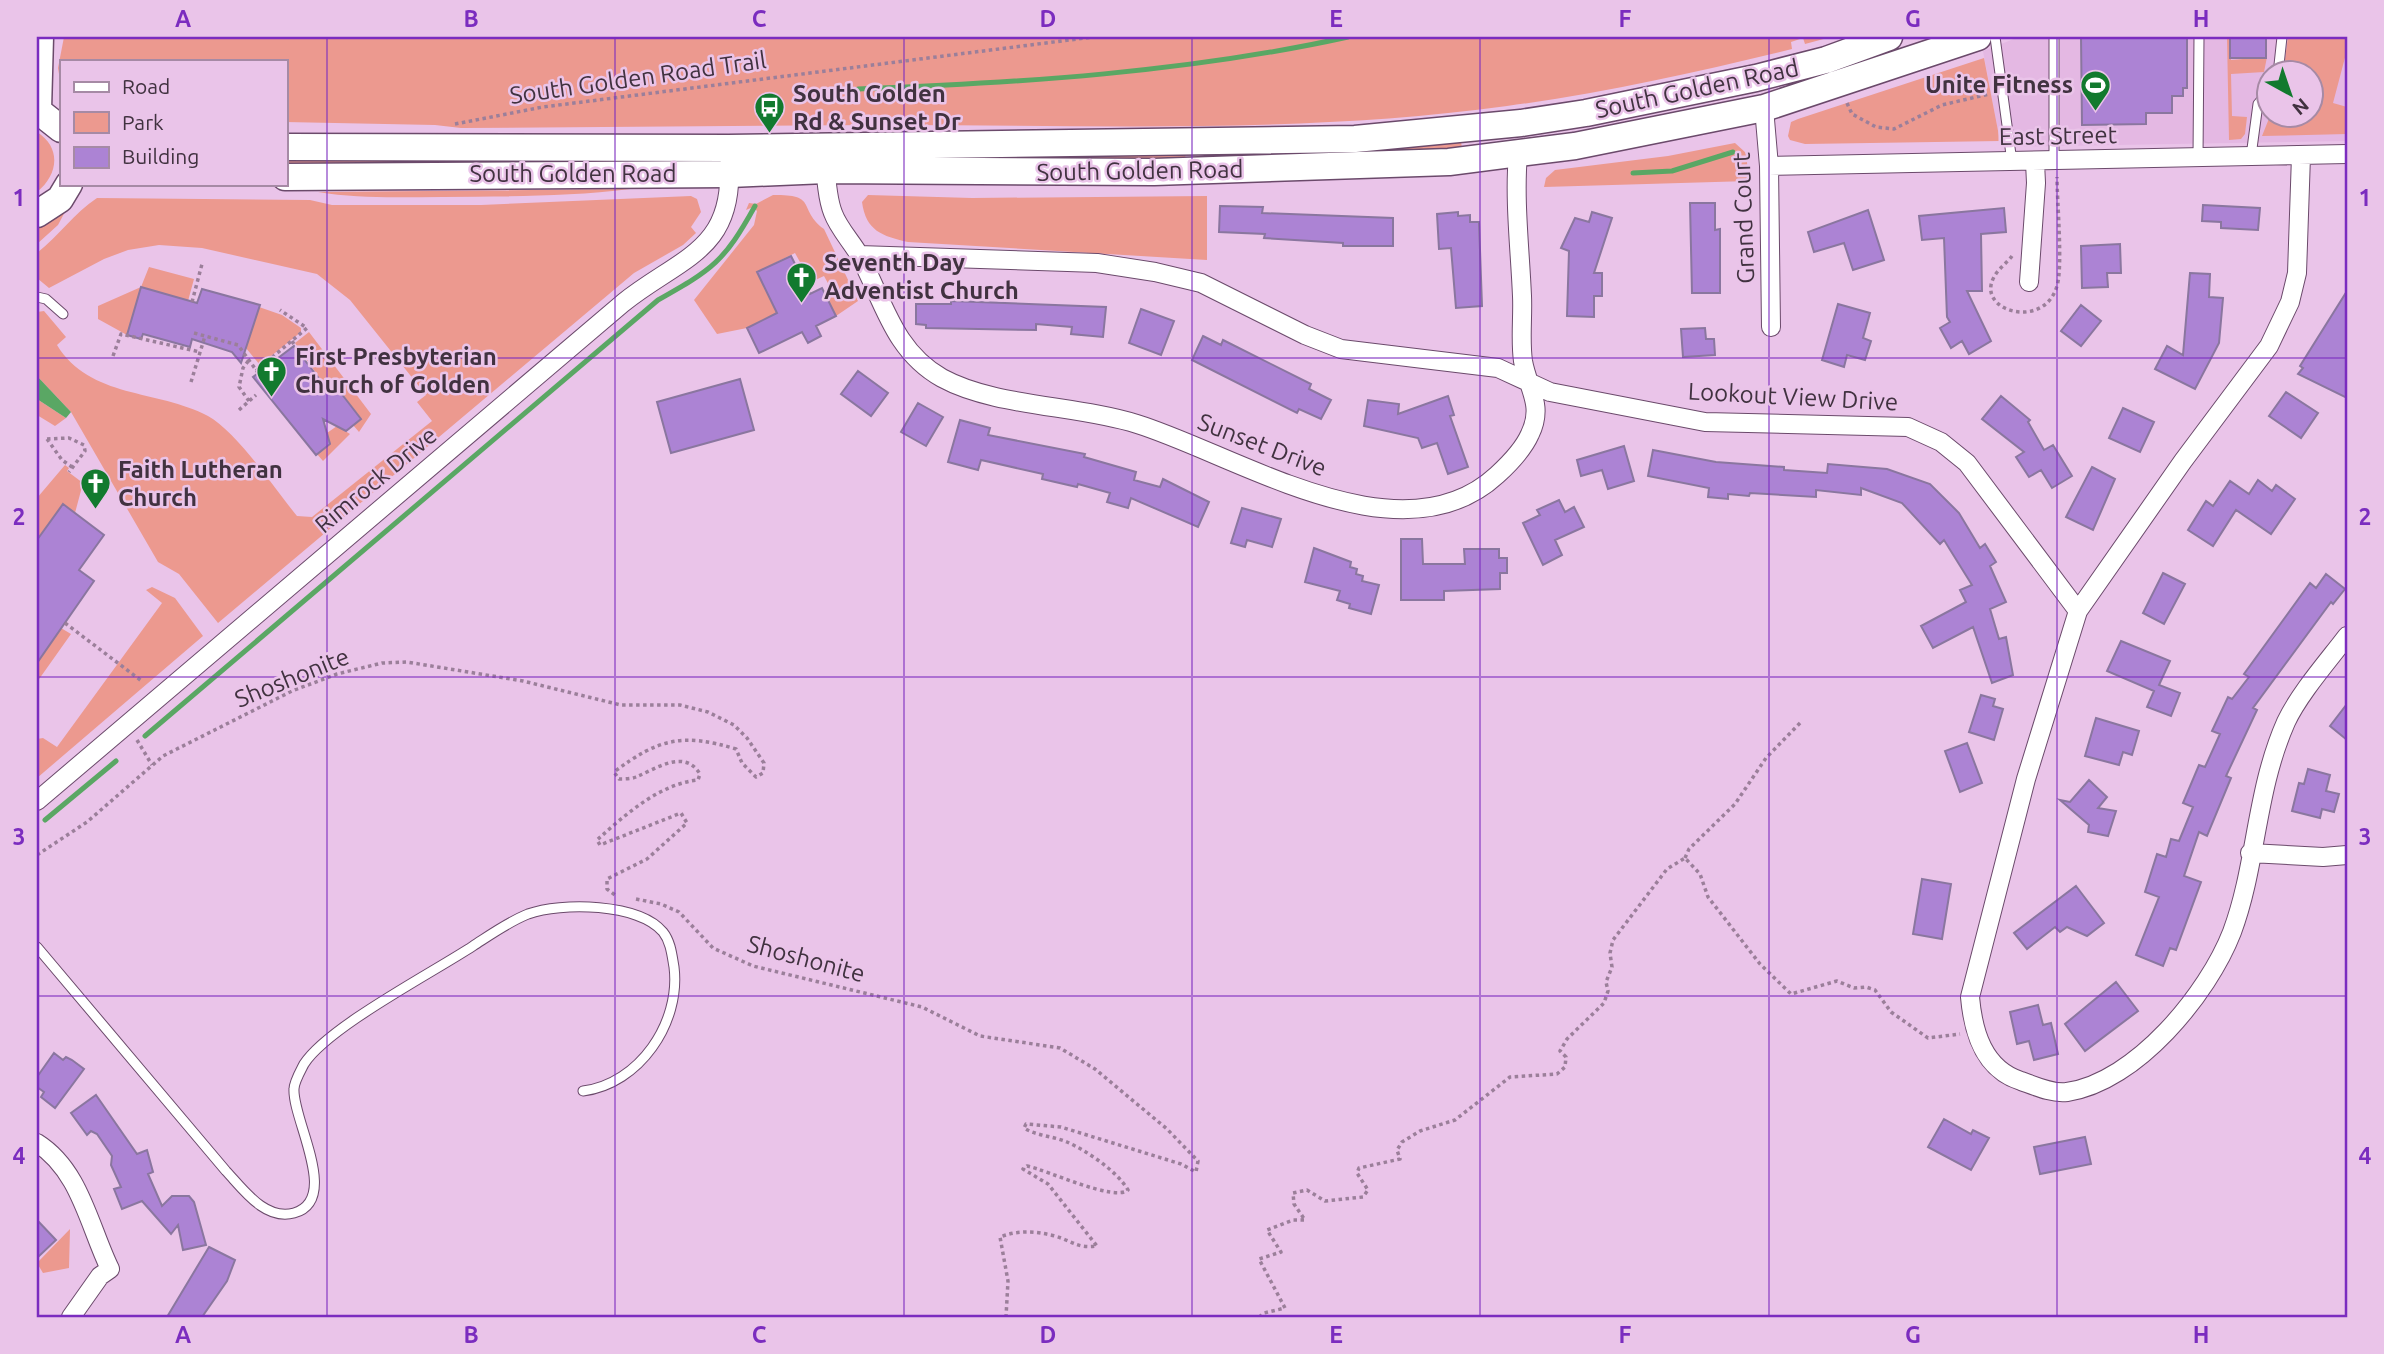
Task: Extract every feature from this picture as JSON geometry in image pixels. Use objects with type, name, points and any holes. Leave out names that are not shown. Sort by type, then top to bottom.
[{"type":"main road","points":[[40,37],[37,110],[60,128]]},
{"type":"main road","name":"South Golden Road","points":[[287,147],[728,148],[825,144],[1269,142],[1355,139],[1521,123],[1756,78],[1826,60],[1889,37]]},
{"type":"main road","name":"South Golden Road","points":[[287,177],[730,174],[826,170],[1154,172],[1449,162],[1575,146],[1764,108],[1978,37]]},
{"type":"main road","points":[[1756,78],[1764,108]]},
{"type":"main road","points":[[1518,154],[1521,123]]},
{"type":"main road","points":[[37,214],[60,199],[70,186]]},
{"type":"street","name":"Grand Court","points":[[1764,108],[1769,166],[1772,327]]},
{"type":"street","name":"Sunset Drive","points":[[825,144],[833,213],[859,255],[898,338],[915,357],[941,377],[986,394],[1135,423],[1264,476],[1325,497],[1384,507],[1438,508],[1463,499],[1489,483],[1511,462],[1530,436],[1538,412],[1523,361],[1518,154]]},
{"type":"street","name":"Rimrock Drive","points":[[37,801],[612,312],[651,280],[695,255],[725,214],[730,174],[728,148]]},
{"type":"street","name":"East Street","points":[[1769,166],[2347,154]]},
{"type":"street","points":[[2301,156],[2297,273],[2281,324],[2269,346],[2183,461],[2078,611],[2026,779],[1980,948],[1970,996],[1974,1032],[1990,1059],[2016,1080],[2066,1092],[2103,1082],[2138,1058],[2203,990],[2231,932],[2260,800],[2287,720],[2347,636]]},
{"type":"street","points":[[2029,282],[2035,162]]},
{"type":"street","name":"Lookout View Drive","points":[[859,255],[1097,263],[1155,272],[1200,283],[1305,335],[1341,349],[1498,368],[1550,391],[1705,422],[1908,427],[1941,442],[1966,463],[2078,611]]},
{"type":"street","points":[[2250,853],[2323,858],[2347,855]]},
{"type":"street","points":[[37,1143],[60,1163],[74,1182],[110,1269],[100,1276],[71,1317]]},
{"type":"lane","points":[[1996,37],[2012,162]]},
{"type":"lane","points":[[2054,37],[2054,161]]},
{"type":"lane","points":[[2198,158],[2199,37]]},
{"type":"lane","points":[[2280,60],[2282,37]]},
{"type":"lane","points":[[2251,156],[2254,130]]},
{"type":"lane","points":[[37,297],[46,299],[63,314]]},
{"type":"lane","points":[[37,947],[226,1171],[251,1197],[273,1213],[290,1214],[304,1210],[315,1193],[312,1163],[294,1088],[304,1064],[319,1047],[366,1014],[529,914],[560,908],[625,911],[652,921],[665,934],[671,952],[673,998],[661,1034],[639,1063],[622,1077],[601,1088],[583,1090]]},
{"type":"path","name":"South Golden Road Trail","points":[[449,126],[542,107],[1093,37]]},
{"type":"path","points":[[1847,101],[1852,114],[1876,127],[1894,130],[1962,98],[2004,93]]},
{"type":"path","points":[[192,302],[202,264]]},
{"type":"path","points":[[256,371],[307,328],[280,310]]},
{"type":"path","points":[[113,356],[121,334],[200,352]]},
{"type":"path","points":[[194,334],[238,345],[264,381]]},
{"type":"path","points":[[191,382],[205,336]]},
{"type":"path","points":[[292,341],[300,354]]},
{"type":"path","points":[[249,360],[243,368],[239,387],[249,401]]},
{"type":"path","points":[[239,410],[256,395]]},
{"type":"path","points":[[69,472],[85,451],[84,445],[69,438],[47,439],[62,460],[72,467]]},
{"type":"path","points":[[65,623],[143,682]]},
{"type":"path","name":"Shoshonite","points":[[37,855],[87,822],[152,765],[292,691],[337,674],[382,663],[407,662],[523,681],[621,705],[680,705],[708,712],[734,725],[764,763],[763,773],[756,777],[742,763],[736,749],[681,738],[645,751],[614,772],[619,779],[636,778],[647,769],[682,760],[695,765],[700,774],[698,780],[680,782],[653,796],[597,840],[600,845],[642,826],[681,813],[687,823],[648,859],[607,879],[607,889],[617,897]]},
{"type":"path","points":[[1259,1317],[1264,1312],[1285,1308],[1259,1259],[1281,1252],[1267,1230],[1293,1220],[1305,1220],[1294,1205],[1293,1193],[1307,1190],[1325,1201],[1363,1197],[1368,1190],[1357,1173],[1359,1168],[1400,1159],[1397,1150],[1402,1142],[1420,1131],[1455,1120],[1510,1077],[1557,1074],[1565,1067],[1566,1057],[1560,1051],[1567,1038],[1604,1003],[1608,990],[1606,982],[1612,967],[1610,953],[1613,940],[1667,869],[1685,858],[1689,849],[1735,804],[1766,758],[1801,722]]},
{"type":"path","points":[[127,723],[152,765]]},
{"type":"path","points":[[1685,858],[1700,874],[1708,897],[1760,964],[1791,994],[1837,981],[1854,988],[1866,987],[1875,990],[1891,1012],[1928,1038],[1974,1032]]},
{"type":"path","name":"Shoshonite","points":[[630,899],[661,904],[679,912],[713,948],[753,966],[922,1007],[980,1036],[1060,1048],[1095,1069],[1157,1120],[1198,1161],[1196,1172],[1181,1164],[1061,1127],[1026,1124],[1024,1128],[1031,1132],[1066,1141],[1082,1150],[1123,1182],[1128,1190],[1118,1194],[1076,1183],[1046,1170],[1027,1166],[1023,1169],[1048,1184],[1097,1245],[1077,1247],[1055,1236],[1017,1231],[1000,1237],[1009,1299],[1006,1317]]},
{"type":"shaded area","points":[[2019,37],[2347,37],[2347,141],[2001,147],[1983,51]]},
{"type":"shaded area","points":[[37,376],[71,412],[66,418],[37,399]]},
{"type":"green space","points":[[64,37],[1831,37],[1805,44],[1803,38],[1791,42],[1792,49],[1686,74],[1507,106],[1354,121],[1199,126],[890,125],[889,121],[876,122],[876,125],[461,128],[435,125],[287,122],[287,60],[60,60],[60,80],[58,68]]},
{"type":"green space","points":[[2227,37],[2230,37],[2231,60],[2267,57],[2266,60],[2254,60],[2254,73],[2231,74],[2232,116],[2247,117],[2245,134],[2241,139],[2229,140]]},
{"type":"green space","points":[[2288,37],[2347,37],[2347,50],[2333,103],[2347,107],[2347,134],[2262,136],[2264,130],[2324,130],[2324,60],[2285,60]]},
{"type":"green space","points":[[1984,58],[2000,141],[1805,144],[1790,140],[1788,136],[1791,122],[1798,119]]},
{"type":"green space","points":[[37,132],[50,146],[54,162],[49,178],[37,192]]},
{"type":"green space","points":[[1461,142],[1462,148],[1433,151],[1208,159],[1208,154]]},
{"type":"green space","points":[[1735,143],[1746,153],[1749,181],[1544,187],[1546,178],[1555,170],[1668,156]]},
{"type":"green space","points":[[1186,154],[1185,158],[976,158],[977,156]]},
{"type":"green space","points":[[287,159],[678,161],[287,164]]},
{"type":"green space","points":[[630,189],[560,195],[442,197],[364,197],[318,192]]},
{"type":"green space","points":[[773,195],[797,197],[806,204],[816,222],[824,229],[858,301],[836,316],[824,291],[830,287],[824,276],[811,282],[795,253],[757,272],[777,313],[747,328],[717,334],[694,300],[754,225],[757,211],[753,207],[746,210],[749,203],[756,204]]},
{"type":"green space","points":[[868,195],[972,198],[1207,196],[1207,260],[908,242],[883,234],[871,226],[862,202]]},
{"type":"green space","name":"First Presbyterian Church of Golden","points":[[691,196],[697,199],[701,212],[691,227],[696,233],[683,245],[634,273],[218,623],[179,574],[158,562],[71,412],[37,376],[37,312],[44,311],[66,337],[57,345],[71,362],[87,375],[126,391],[188,407],[208,416],[243,448],[297,516],[312,517],[432,421],[417,402],[426,395],[350,300],[317,274],[202,248],[159,245],[128,250],[104,259],[49,288],[37,278],[37,253],[89,204],[97,198],[310,200],[332,205],[481,205]]},
{"type":"green space","points":[[67,208],[58,225],[37,244],[37,226]]},
{"type":"green space","points":[[149,267],[194,279],[188,301],[141,287]]},
{"type":"green space","points":[[141,287],[127,335],[98,319],[98,306]]},
{"type":"green space","points":[[259,307],[282,315],[301,328],[301,332],[260,365],[241,342],[247,344]]},
{"type":"green space","points":[[309,332],[371,414],[359,432],[353,425],[361,419],[335,384],[327,389],[295,343]]},
{"type":"green space","points":[[37,399],[66,418],[55,426],[37,415]]},
{"type":"green space","points":[[337,426],[350,434],[323,461],[317,454],[330,444],[327,433]]},
{"type":"green space","points":[[65,465],[69,468],[67,471],[83,483],[75,513],[63,504],[37,540],[37,498]]},
{"type":"green space","points":[[152,587],[175,598],[203,636],[37,778],[37,739],[43,738],[57,747],[162,603],[146,590]]},
{"type":"green space","points":[[61,628],[71,634],[37,682],[38,661]]},
{"type":"green space","points":[[70,1229],[69,1268],[43,1273],[37,1263]]},
{"type":"building","points":[[2081,37],[2187,37],[2187,88],[2183,88],[2183,96],[2172,96],[2172,113],[2146,113],[2146,124],[2082,125]]},
{"type":"building","points":[[2230,37],[2266,37],[2266,58],[2230,58]]},
{"type":"building","points":[[1690,203],[1715,203],[1715,230],[1720,229],[1720,293],[1692,293]]},
{"type":"building","points":[[2203,205],[2260,208],[2258,230],[2221,228],[2221,222],[2202,221]]},
{"type":"building","points":[[1220,206],[1263,207],[1262,213],[1393,218],[1393,246],[1343,246],[1343,243],[1264,238],[1265,234],[1219,232]]},
{"type":"building","points":[[2004,208],[2006,232],[1981,234],[1982,291],[1967,291],[1991,341],[1969,354],[1962,341],[1951,348],[1940,328],[1950,322],[1947,317],[1944,238],[1922,240],[1919,216]]},
{"type":"building","points":[[1868,210],[1884,260],[1853,270],[1844,243],[1814,252],[1808,232]]},
{"type":"building","points":[[1458,212],[1458,216],[1470,215],[1470,222],[1479,222],[1482,306],[1456,308],[1451,248],[1439,249],[1437,214]]},
{"type":"building","points":[[1592,212],[1612,218],[1594,273],[1602,273],[1602,296],[1594,296],[1594,317],[1567,316],[1569,251],[1561,248],[1575,218],[1589,222]]},
{"type":"building","points":[[2120,244],[2121,273],[2107,273],[2108,287],[2082,288],[2081,246]]},
{"type":"building","name":"Seventh Day Adventist Church","points":[[791,256],[810,294],[822,288],[836,316],[816,326],[821,336],[808,343],[802,332],[759,353],[747,328],[777,313],[757,272]]},
{"type":"building","points":[[2190,273],[2210,274],[2209,297],[2223,298],[2219,343],[2195,389],[2155,369],[2167,346],[2183,355]]},
{"type":"building","points":[[141,287],[197,303],[202,289],[260,305],[241,363],[232,352],[192,339],[190,347],[143,334],[141,339],[127,335]]},
{"type":"building","points":[[2347,291],[2347,398],[2298,374],[2303,368],[2300,366]]},
{"type":"building","points":[[951,301],[1106,307],[1103,337],[1071,334],[1072,327],[1036,324],[1036,330],[926,328],[926,325],[916,324],[916,304],[951,304]]},
{"type":"building","points":[[1838,304],[1870,313],[1863,338],[1871,341],[1865,360],[1847,355],[1844,367],[1822,360]]},
{"type":"building","points":[[2081,305],[2101,321],[2081,346],[2061,331]]},
{"type":"building","points":[[1141,309],[1174,321],[1161,355],[1129,343]]},
{"type":"building","points":[[1705,328],[1706,339],[1714,339],[1715,355],[1683,357],[1681,329]]},
{"type":"building","points":[[1203,336],[1221,345],[1223,340],[1311,384],[1309,389],[1331,400],[1321,419],[1299,409],[1297,413],[1192,360]]},
{"type":"building","points":[[294,346],[327,389],[334,384],[361,419],[346,431],[323,419],[330,444],[316,455],[253,377]]},
{"type":"building","points":[[858,371],[888,393],[871,416],[841,394]]},
{"type":"building","points":[[740,379],[754,430],[671,453],[657,402]]},
{"type":"building","points":[[2286,392],[2318,413],[2301,438],[2269,416]]},
{"type":"building","points":[[1448,396],[1454,415],[1450,416],[1468,467],[1448,474],[1437,443],[1422,448],[1418,438],[1364,426],[1368,400],[1399,404],[1398,414]]},
{"type":"building","points":[[2001,396],[2030,420],[2028,422],[2044,450],[2053,445],[2072,476],[2052,488],[2041,470],[2029,477],[2016,457],[2024,452],[1982,419]]},
{"type":"building","points":[[918,403],[943,417],[926,446],[901,432]]},
{"type":"building","points":[[2123,408],[2154,422],[2140,452],[2109,438]]},
{"type":"building","points":[[960,420],[990,428],[988,435],[1085,454],[1084,457],[1136,472],[1134,480],[1160,487],[1163,479],[1209,502],[1198,527],[1131,498],[1128,508],[1107,502],[1110,493],[1078,484],[1077,487],[1042,479],[1043,474],[981,460],[978,470],[948,462]]},
{"type":"building","points":[[1624,446],[1634,481],[1608,489],[1602,470],[1581,476],[1577,460]]},
{"type":"building","points":[[1653,450],[1716,462],[1784,467],[1784,470],[1827,473],[1828,464],[1887,469],[1930,484],[1959,513],[1980,548],[1985,544],[1996,562],[1990,566],[2006,602],[1990,609],[1999,639],[2006,637],[2013,675],[1992,683],[1973,627],[1933,648],[1921,626],[1966,602],[1960,590],[1972,585],[1944,540],[1940,544],[1902,503],[1861,488],[1861,495],[1816,490],[1816,497],[1750,493],[1749,496],[1728,494],[1728,499],[1708,497],[1709,488],[1648,476]]},
{"type":"building","points":[[2092,467],[2115,479],[2093,530],[2066,517]]},
{"type":"building","points":[[2258,480],[2272,491],[2276,485],[2295,499],[2271,534],[2236,510],[2213,546],[2188,530],[2206,501],[2213,506],[2230,481],[2249,494]]},
{"type":"building","points":[[1559,500],[1565,512],[1574,507],[1584,527],[1555,540],[1562,555],[1543,565],[1523,523],[1540,515],[1537,510]]},
{"type":"building","points":[[63,504],[104,535],[79,570],[94,581],[37,663],[37,540]]},
{"type":"building","points":[[1242,508],[1281,519],[1272,547],[1247,540],[1245,547],[1231,543]]},
{"type":"building","points":[[1401,539],[1422,539],[1423,564],[1465,564],[1464,549],[1499,549],[1499,558],[1507,558],[1507,573],[1500,573],[1500,589],[1444,591],[1444,600],[1401,600]]},
{"type":"building","points":[[1314,548],[1351,562],[1350,567],[1357,569],[1356,574],[1363,576],[1362,581],[1379,585],[1371,614],[1349,608],[1350,604],[1337,600],[1340,591],[1305,582]]},
{"type":"building","points":[[2163,573],[2185,584],[2164,624],[2143,613]]},
{"type":"building","points":[[2326,574],[2345,589],[2333,604],[2331,602],[2253,708],[2257,710],[2226,776],[2231,778],[2207,836],[2199,832],[2184,876],[2201,882],[2176,950],[2170,948],[2163,966],[2136,955],[2159,897],[2145,892],[2157,854],[2166,857],[2171,839],[2179,841],[2193,807],[2183,803],[2199,765],[2205,767],[2220,734],[2212,731],[2228,697],[2232,699],[2249,677],[2244,674],[2310,583],[2316,588]]},
{"type":"building","points":[[2121,641],[2170,661],[2159,685],[2180,693],[2171,716],[2147,707],[2154,691],[2107,671]]},
{"type":"building","points":[[1981,695],[1995,699],[1993,706],[2003,709],[1994,740],[1969,732]]},
{"type":"building","points":[[2347,704],[2347,740],[2330,726]]},
{"type":"building","points":[[2096,718],[2139,731],[2132,755],[2123,752],[2119,765],[2085,756]]},
{"type":"building","points":[[1967,743],[1982,783],[1960,792],[1945,751]]},
{"type":"building","points":[[2308,769],[2330,775],[2326,791],[2339,794],[2334,812],[2322,809],[2320,818],[2292,811],[2299,783],[2304,784]]},
{"type":"building","points":[[2089,780],[2107,797],[2098,808],[2116,811],[2108,836],[2088,832],[2089,825],[2060,800],[2070,802]]},
{"type":"building","points":[[1922,879],[1951,884],[1942,939],[1913,934]]},
{"type":"building","points":[[2076,886],[2104,923],[2087,936],[2067,927],[2060,932],[2055,927],[2027,949],[2014,933]]},
{"type":"building","points":[[2116,982],[2138,1011],[2085,1051],[2065,1024]]},
{"type":"building","points":[[2038,1005],[2043,1025],[2051,1023],[2058,1054],[2034,1060],[2029,1041],[2017,1044],[2010,1012]]},
{"type":"building","points":[[54,1053],[63,1060],[66,1057],[72,1060],[84,1069],[55,1108],[41,1097],[44,1092],[37,1087],[37,1077]]},
{"type":"building","points":[[96,1095],[137,1154],[147,1150],[153,1172],[148,1174],[162,1206],[172,1196],[189,1196],[194,1202],[206,1245],[183,1250],[178,1225],[171,1234],[142,1201],[122,1209],[114,1189],[121,1187],[111,1165],[112,1156],[97,1134],[91,1131],[87,1135],[71,1113]]},
{"type":"building","points":[[1944,1119],[1971,1134],[1973,1130],[1989,1138],[1971,1170],[1928,1147]]},
{"type":"building","points":[[2085,1137],[2091,1164],[2040,1174],[2034,1147]]},
{"type":"building","points":[[37,1220],[56,1240],[37,1258]]},
{"type":"building","points":[[209,1247],[235,1260],[227,1281],[202,1317],[167,1317]]},
{"type":"waterway","points":[[847,99],[858,89],[1104,74],[1227,59],[1348,37]]},
{"type":"waterway","points":[[1633,173],[1672,171],[1733,152]]},
{"type":"waterway","points":[[145,736],[658,300],[716,262],[734,240],[755,206]]},
{"type":"waterway","points":[[45,820],[116,761]]},
{"type":"place","name":"Unite Fitness","points":[[2096,112]]},
{"type":"place","name":"South Golden Rd & Sunset Dr","points":[[770,135]]},
{"type":"place","name":"Seventh Day Adventist Church","points":[[801,304]]},
{"type":"place","name":"First Presbyterian Church of Golden","points":[[272,398]]},
{"type":"place","name":"Faith Lutheran Church","points":[[95,511]]}]
